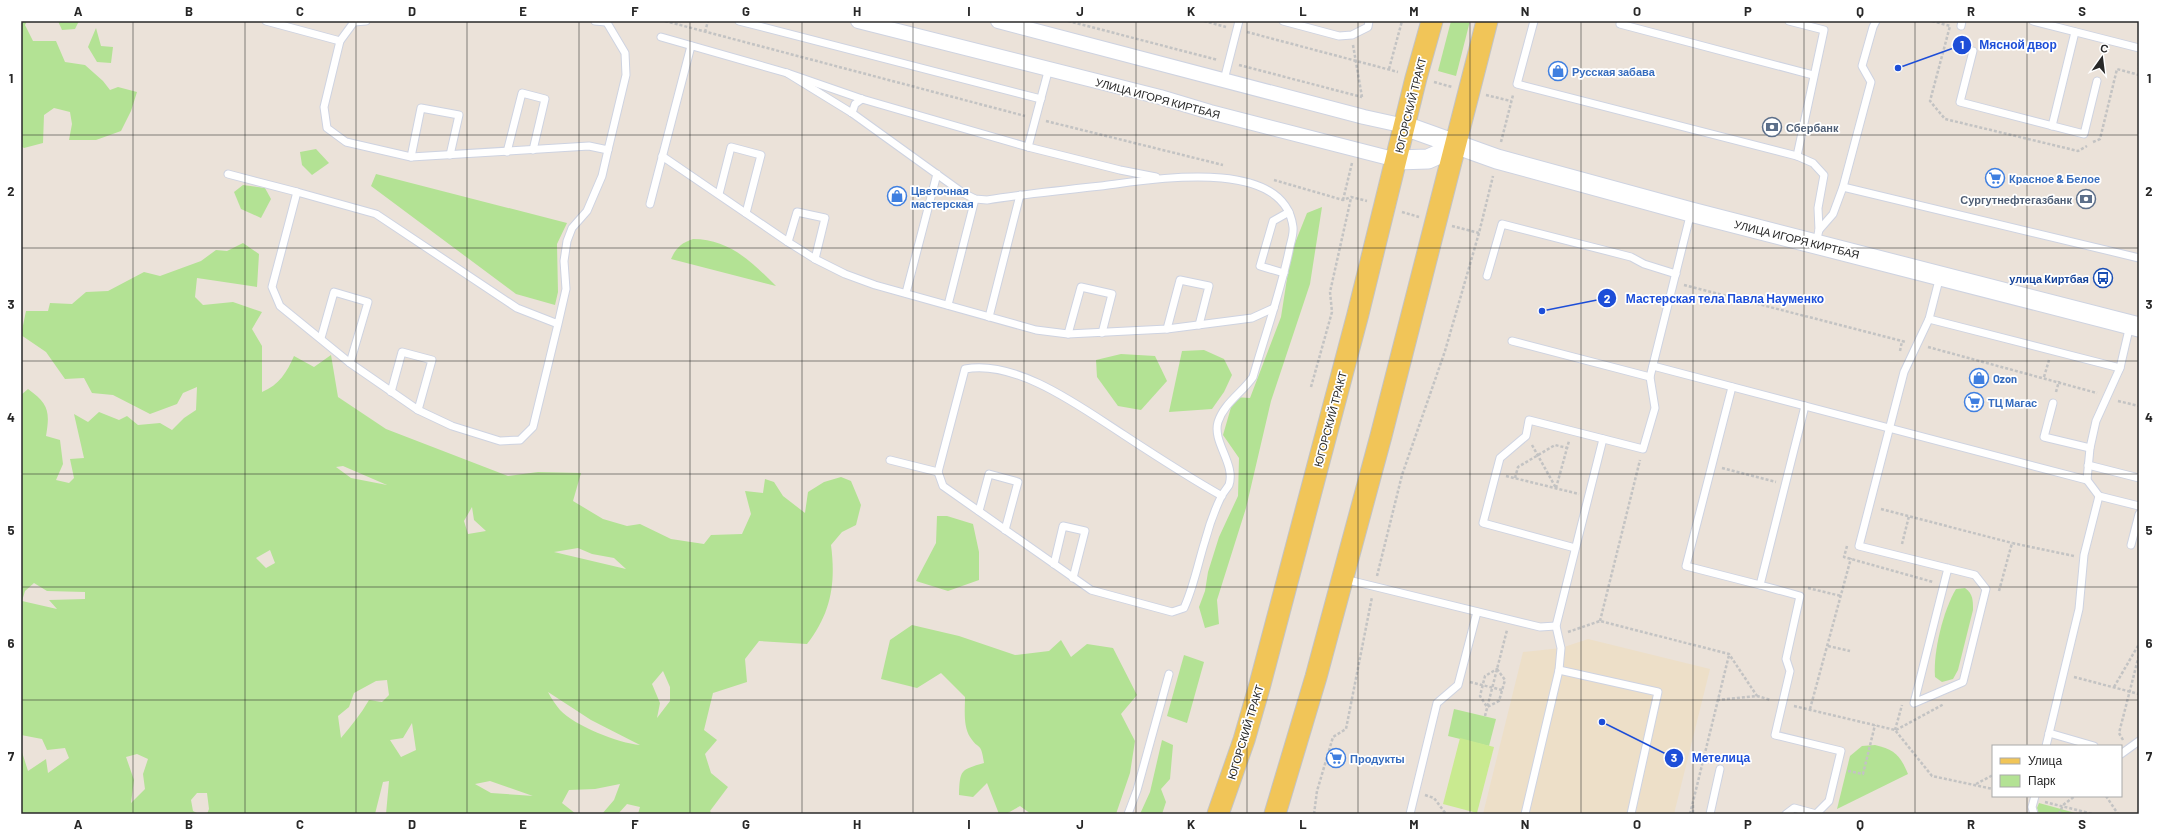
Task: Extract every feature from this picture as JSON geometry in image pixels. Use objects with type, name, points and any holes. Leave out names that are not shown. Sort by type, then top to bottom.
[{"type":"main road","name":"ЮГОРСКИЙ ТРАКТ","points":[[1218,814],[1244,740],[1259,688],[1386,206],[1416,78],[1432,21]]},
{"type":"main road","points":[[1275,814],[1343,579],[1457,146],[1487,21]]},
{"type":"main road","name":"УЛИЦА ИГОРЯ КИРТБАЯ","points":[[1405,126],[1432,134],[1457,146],[1497,159],[1691,212],[1818,237],[1940,276],[2135,326]]},
{"type":"main road","name":"УЛИЦА ИГОРЯ КИРТБАЯ","points":[[1397,160],[1428,158],[1457,146]]},
{"type":"street","name":"УЛИЦА ИГОРЯ КИРТБАЯ","points":[[858,21],[1049,68],[1397,160]]},
{"type":"street","name":"УЛИЦА ИГОРЯ КИРТБАЯ","points":[[998,21],[1364,117],[1405,126]]},
{"type":"lane","points":[[266,21],[340,41]]},
{"type":"lane","points":[[366,21],[354,22],[340,41],[324,107],[327,128],[346,142],[411,157],[589,146],[608,150]]},
{"type":"lane","points":[[297,192],[272,287],[280,306],[350,363],[418,410],[452,426],[500,441],[520,440],[533,427],[558,324],[566,289],[564,261],[567,241],[572,228],[587,211],[602,176],[626,75],[625,53],[606,22],[595,21]]},
{"type":"lane","points":[[739,21],[1041,99]]},
{"type":"lane","points":[[1224,80],[1239,21]]},
{"type":"lane","points":[[1283,21],[1339,36],[1352,35],[1368,27],[1369,21]]},
{"type":"lane","points":[[1534,21],[1517,84],[1797,156],[1813,163],[1824,175],[1818,208],[1818,237]]},
{"type":"lane","points":[[1621,21],[1620,24],[1814,75]]},
{"type":"lane","points":[[1789,21],[1824,30],[1797,156]]},
{"type":"lane","points":[[1818,237],[1833,214],[1843,187],[1871,82],[1862,66],[1876,21]]},
{"type":"lane","points":[[2032,21],[2139,48]]},
{"type":"lane","points":[[2052,126],[2075,32]]},
{"type":"lane","points":[[661,37],[787,73],[862,98],[1028,147],[1120,170],[1164,178]]},
{"type":"lane","points":[[650,204],[691,46]]},
{"type":"lane","points":[[1973,51],[1960,102],[2084,134],[2097,81]]},
{"type":"lane","points":[[1028,147],[1049,68]]},
{"type":"lane","points":[[787,73],[852,113],[937,174],[975,199],[987,200],[1164,178],[1204,177],[1239,180],[1278,197],[1289,212],[1293,229],[1284,273],[1253,377],[1244,390],[1227,403],[1218,423],[1219,438],[1230,475],[1229,484],[1222,496],[1205,540],[1192,590],[1184,608],[1172,612],[1091,590],[943,486],[938,472],[965,369],[979,367],[1006,371],[1057,392],[1222,496]]},
{"type":"lane","points":[[507,152],[522,93],[545,99],[532,150]]},
{"type":"lane","points":[[852,113],[855,104],[862,98]]},
{"type":"lane","points":[[411,157],[421,108],[459,115],[450,155]]},
{"type":"lane","points":[[719,194],[731,147],[761,155],[746,213]]},
{"type":"lane","points":[[662,156],[788,242],[815,259],[845,274],[1036,330],[1068,334],[1168,329],[1252,318],[1274,308]]},
{"type":"lane","points":[[1120,170],[1123,177],[1122,184]]},
{"type":"lane","points":[[228,174],[376,214],[517,308],[558,324]]},
{"type":"lane","points":[[906,293],[937,174]]},
{"type":"lane","points":[[1843,187],[2139,258]]},
{"type":"lane","points":[[989,317],[1020,195]]},
{"type":"lane","points":[[948,305],[975,199]]},
{"type":"lane","points":[[788,242],[797,212],[825,218],[815,259]]},
{"type":"lane","points":[[1284,273],[1260,266],[1273,221],[1289,212]]},
{"type":"lane","points":[[1576,548],[1483,523],[1500,458],[1526,436],[1530,420],[1643,449],[1655,408],[1650,377],[1691,212]]},
{"type":"lane","points":[[1487,276],[1502,224],[1631,257],[1644,264],[1676,274]]},
{"type":"lane","points":[[1940,276],[1929,319],[1904,372],[1859,546],[1898,556],[1948,568],[1975,575],[1986,589],[1962,682],[1914,703],[1948,568]]},
{"type":"lane","points":[[1168,329],[1180,280],[1208,286],[1199,325]]},
{"type":"lane","points":[[1068,334],[1081,287],[1112,294],[1102,333]]},
{"type":"lane","points":[[321,338],[334,292],[368,302],[350,363]]},
{"type":"lane","points":[[1929,319],[2120,368]]},
{"type":"lane","points":[[2087,480],[2090,448],[2096,422],[2120,368],[2135,326]]},
{"type":"lane","points":[[1512,341],[1650,377]]},
{"type":"lane","points":[[391,392],[402,352],[432,360],[418,410]]},
{"type":"lane","points":[[1653,366],[2087,480],[2099,496],[2139,506]]},
{"type":"lane","points":[[1732,387],[1686,566],[1800,596],[1786,659],[1790,671],[1775,735],[1841,751],[1829,801],[1816,814],[1794,808],[1786,814]]},
{"type":"lane","points":[[2053,403],[2044,437],[2090,448]]},
{"type":"lane","points":[[1760,585],[1805,406]]},
{"type":"lane","points":[[1526,814],[1559,670],[1561,648],[1556,626],[1603,439]]},
{"type":"lane","points":[[890,460],[938,472]]},
{"type":"lane","points":[[2088,465],[2139,478]]},
{"type":"lane","points":[[979,511],[989,474],[1018,482],[1005,530]]},
{"type":"lane","points":[[2046,745],[2079,609],[2084,556],[2099,496]]},
{"type":"lane","points":[[2131,545],[2139,514]]},
{"type":"lane","points":[[1054,564],[1063,526],[1085,531],[1073,578]]},
{"type":"lane","points":[[1343,579],[1540,627],[1556,626]]},
{"type":"lane","points":[[1410,814],[1437,702],[1458,684],[1477,612]]},
{"type":"lane","points":[[1559,670],[1658,692],[1631,814]]},
{"type":"lane","points":[[1128,814],[1137,790],[1168,674]]},
{"type":"lane","points":[[2050,733],[2091,745]]},
{"type":"lane","points":[[2122,753],[2139,741]]},
{"type":"lane","points":[[1710,814],[1720,769]]},
{"type":"lane","points":[[2034,798],[2032,807],[2034,814]]},
{"type":"path","points":[[665,21],[1224,166]]},
{"type":"path","points":[[705,32],[708,21]]},
{"type":"path","points":[[1068,21],[1362,97]]},
{"type":"path","points":[[1204,21],[1389,69],[1416,78],[1511,101]]},
{"type":"path","points":[[1389,69],[1402,21]]},
{"type":"path","points":[[2139,64],[2139,69]]},
{"type":"path","points":[[1314,814],[1317,791],[1332,737],[1346,729],[1374,587],[1402,475],[1445,351],[1479,233],[1511,101],[1517,84]]},
{"type":"path","points":[[1268,179],[1343,200],[1351,197],[1479,233]]},
{"type":"path","points":[[1312,387],[1332,312],[1330,292],[1351,197]]},
{"type":"path","points":[[2044,377],[2051,350]]},
{"type":"path","points":[[1556,489],[1572,431]]},
{"type":"path","points":[[1526,436],[1556,489]]},
{"type":"path","points":[[1515,478],[1518,467],[1537,455],[1555,445],[1567,448]]},
{"type":"path","points":[[1600,621],[1643,449]]},
{"type":"path","points":[[1712,465],[1786,484]]},
{"type":"path","points":[[1496,473],[1588,497]]},
{"type":"path","points":[[1870,506],[2012,543],[2074,556],[2076,549]]},
{"type":"path","points":[[1898,556],[1909,516]]},
{"type":"path","points":[[1998,594],[2012,543]]},
{"type":"path","points":[[1810,709],[1851,558]]},
{"type":"path","points":[[1377,576],[1383,578]]},
{"type":"path","points":[[1485,716],[1509,620]]},
{"type":"path","points":[[1558,635],[1600,621],[1729,654],[1757,696]]},
{"type":"path","points":[[2114,687],[2139,644]]},
{"type":"path","points":[[1828,646],[1850,651]]},
{"type":"path","points":[[1690,814],[1729,654]]},
{"type":"path","points":[[2128,749],[2119,733],[2139,655]]},
{"type":"path","points":[[1487,707],[1480,696],[1485,676],[1496,669]]},
{"type":"path","points":[[1487,707],[1499,701],[1505,680],[1496,669]]},
{"type":"path","points":[[2064,675],[2139,694]]},
{"type":"path","points":[[1460,679],[1502,690]]},
{"type":"path","points":[[1717,700],[1757,696],[1895,730],[1932,776],[1992,789]]},
{"type":"path","points":[[1895,730],[1950,701]]},
{"type":"path","points":[[1837,768],[1863,774],[1875,725]]},
{"type":"path","points":[[1976,785],[1992,776]]},
{"type":"path","points":[[1415,792],[1434,798],[1445,814]]},
{"type":"path","points":[[2059,814],[2063,805],[2073,797]]},
{"type":"path","points":[[2107,797],[2118,814]]},
{"type":"path","points":[[2034,798],[2093,814]]},
{"type":"path","points":[[1693,801],[1693,814]]},
{"type":"shaded area","points":[[1588,639],[1710,669],[1674,814],[1483,814],[1523,652],[1561,648]]},
{"type":"green space","points":[[21,21],[27,21],[25,25],[33,41],[56,41],[65,62],[85,65],[103,81],[110,90],[118,87],[137,92],[131,111],[121,131],[96,140],[69,140],[72,124],[70,112],[54,108],[44,115],[43,143],[24,148],[21,146]]},
{"type":"green space","points":[[58,21],[79,21],[75,29],[62,30]]},
{"type":"green space","points":[[1451,21],[1470,21],[1456,76],[1438,71]]},
{"type":"green space","points":[[96,28],[101,46],[113,47],[111,63],[97,62],[88,47]]},
{"type":"green space","points":[[316,149],[329,163],[312,175],[302,165],[300,152]]},
{"type":"green space","points":[[376,174],[567,223],[557,244],[558,292],[555,305],[516,294],[371,186]]},
{"type":"green space","points":[[243,185],[265,188],[271,199],[261,218],[241,209],[234,192]]},
{"type":"green space","points":[[1322,207],[1310,284],[1271,401],[1246,508],[1217,600],[1219,624],[1205,628],[1199,607],[1205,591],[1208,572],[1219,537],[1238,496],[1239,458],[1223,435],[1234,397],[1250,398],[1281,317],[1291,253],[1307,213]]},
{"type":"green space","points":[[693,239],[718,243],[729,248],[749,261],[776,286],[671,259],[679,246]]},
{"type":"green space","points":[[243,243],[259,254],[257,287],[197,278],[195,297],[203,305],[233,302],[262,312],[252,329],[262,346],[262,392],[278,382],[294,356],[314,367],[331,355],[338,397],[386,429],[508,476],[538,472],[581,473],[573,501],[603,519],[627,526],[640,524],[671,539],[704,544],[711,535],[742,534],[751,514],[745,491],[763,493],[765,479],[774,482],[783,496],[805,513],[808,492],[824,482],[841,477],[851,481],[861,505],[856,525],[842,532],[831,545],[833,573],[830,598],[822,621],[815,632],[807,644],[759,641],[745,659],[747,682],[713,693],[704,730],[717,740],[705,754],[711,773],[728,787],[710,811],[712,814],[638,814],[640,807],[627,804],[618,814],[602,814],[614,800],[620,784],[595,789],[569,790],[562,803],[576,814],[386,814],[389,781],[383,782],[375,814],[207,814],[209,809],[207,793],[197,793],[191,800],[193,811],[199,814],[21,814],[21,749],[28,771],[46,759],[48,773],[69,758],[65,748],[47,750],[42,739],[21,735],[21,395],[28,389],[44,404],[48,415],[46,436],[60,440],[63,464],[56,480],[69,483],[74,478],[70,459],[84,458],[74,414],[88,422],[99,412],[119,420],[127,416],[138,425],[160,423],[172,430],[184,418],[196,410],[197,387],[183,393],[177,404],[150,414],[113,395],[92,393],[84,378],[65,379],[46,352],[21,335],[26,311],[48,311],[50,303],[72,304],[86,292],[108,291],[144,272],[160,276],[201,261],[216,250],[227,251]],"holes":[[[343,466],[387,485],[351,478],[336,467]],[[472,507],[474,520],[486,531],[468,534],[464,521]],[[578,548],[592,554],[614,558],[626,569],[554,552]],[[270,550],[275,563],[266,568],[256,558]],[[34,583],[47,591],[85,592],[85,599],[49,600],[57,609],[22,601],[25,591]],[[663,671],[670,687],[670,701],[657,718],[660,703],[652,684]],[[387,680],[389,695],[382,702],[369,700],[341,738],[338,716],[349,707],[354,693],[376,681]],[[548,692],[591,720],[640,745],[620,741],[586,728],[560,710]],[[412,723],[416,750],[401,757],[390,740],[403,738]],[[137,754],[148,759],[143,774],[145,789],[131,803],[134,780],[126,757]],[[490,781],[533,796],[491,793],[475,784]]]},
{"type":"green space","points":[[1204,350],[1224,359],[1232,375],[1224,392],[1212,409],[1169,412],[1182,351]]},
{"type":"green space","points":[[1121,354],[1155,356],[1167,381],[1141,410],[1118,406],[1097,377],[1096,360]]},
{"type":"green space","points":[[937,516],[947,516],[973,524],[979,552],[979,580],[948,591],[916,581],[936,543]]},
{"type":"green space","points":[[1965,588],[1970,593],[1972,598],[1973,610],[1958,670],[1953,679],[1942,682],[1935,677],[1937,644],[1943,620],[1951,598],[1956,589]]},
{"type":"green space","points":[[912,625],[959,636],[1015,655],[1049,651],[1061,640],[1071,657],[1087,644],[1113,648],[1137,695],[1121,714],[1135,741],[1130,773],[1116,814],[1031,814],[1020,806],[1006,814],[999,814],[987,783],[973,797],[959,795],[960,780],[963,772],[970,767],[984,763],[981,749],[970,737],[966,728],[965,697],[941,673],[917,688],[881,679],[890,640]]},
{"type":"green space","points":[[1184,655],[1204,662],[1187,723],[1167,716]]},
{"type":"green space","points":[[1454,709],[1496,719],[1489,746],[1448,736]]},
{"type":"green space","points":[[1460,738],[1494,747],[1477,813],[1443,804]]},
{"type":"green space","points":[[1162,740],[1173,745],[1170,779],[1161,789],[1166,802],[1162,814],[1140,814],[1150,792]]},
{"type":"green space","points":[[1875,745],[1896,754],[1908,774],[1837,809],[1850,756],[1862,746]]},
{"type":"green space","points":[[2039,803],[2079,814],[2039,814],[2037,808]]},
{"type":"place","name":"Мясной двор","points":[[1898,68]]},
{"type":"place","name":"Русская забава","points":[[1558,71]]},
{"type":"place","name":"Сбербанк","points":[[1772,127]]},
{"type":"place","name":"Красное & Белое","points":[[1995,178]]},
{"type":"place","name":"Цветочная мастерская","points":[[897,196]]},
{"type":"place","name":"Сургутнефтегазбанк","points":[[2086,199]]},
{"type":"place","name":"улица Киртбая","points":[[2103,278]]},
{"type":"place","name":"Мастерская тела Павла Науменко","points":[[1542,311]]},
{"type":"place","name":"Ozon","points":[[1979,378]]},
{"type":"place","name":"ТЦ Магас","points":[[1974,402]]},
{"type":"place","name":"Метелица","points":[[1602,722]]},
{"type":"place","name":"Продукты","points":[[1336,758]]}]
